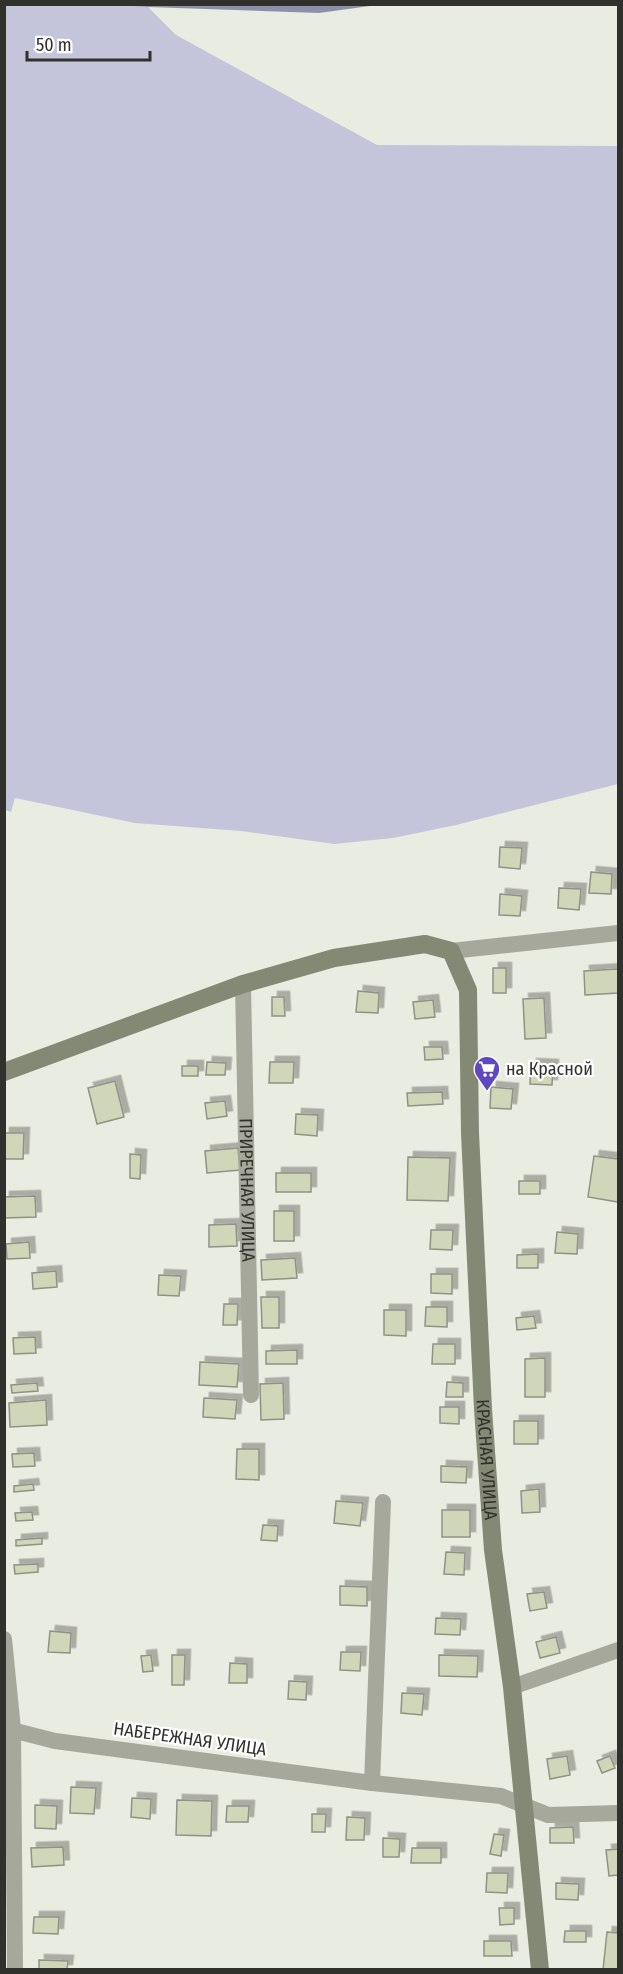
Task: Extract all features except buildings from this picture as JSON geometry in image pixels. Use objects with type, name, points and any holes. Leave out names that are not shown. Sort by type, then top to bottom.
[{"type":"street","points":[[4,1072],[243,984],[334,958],[425,944],[451,951],[618,933]]},
{"type":"street","name":"КРАСНАЯ УЛИЦА","points":[[451,951],[468,990],[470,1133],[483,1409],[494,1550],[512,1687],[540,1970]]},
{"type":"street","name":"ПРИРЕЧНАЯ УЛИЦА","points":[[243,984],[251,1395]]},
{"type":"street","points":[[372,1783],[383,1502]]},
{"type":"street","points":[[4,1639],[9,1728],[15,1970]]},
{"type":"street","points":[[512,1687],[618,1650]]},
{"type":"street","name":"НАБЕРЕЖНАЯ УЛИЦА","points":[[9,1728],[56,1741],[372,1783],[501,1796],[549,1815],[618,1813]]},
{"type":"shaded area","points":[[120,4],[148,7],[176,35],[377,145],[618,146],[618,784],[456,825],[393,838],[334,844],[241,831],[135,823],[15,798],[11,812],[5,810],[5,5]]},
{"type":"shaded area","points":[[377,4],[319,13],[120,5]]},
{"type":"place","name":"на Красной","points":[[487,1092]]}]
